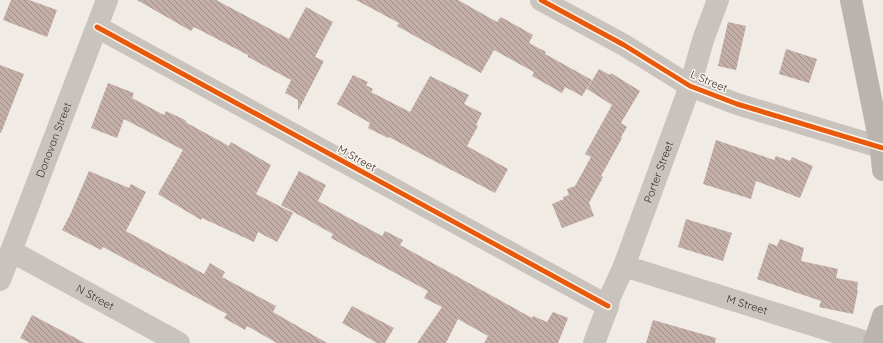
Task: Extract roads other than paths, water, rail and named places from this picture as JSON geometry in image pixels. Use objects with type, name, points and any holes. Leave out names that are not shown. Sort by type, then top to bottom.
[{"type":"main road","points":[[851,0],[882,148],[883,170]]},
{"type":"main road","points":[[874,343],[883,316]]},
{"type":"street","name":"Donovan Street","points":[[0,280],[107,0]]},
{"type":"street","name":"L Street","points":[[541,0],[624,45],[690,86],[737,104],[882,148]]},
{"type":"street","name":"Porter Street","points":[[594,343],[608,306],[609,299],[624,266],[690,86],[702,40],[718,0]]},
{"type":"street","name":"M Street","points":[[97,27],[608,306]]},
{"type":"street","name":"N Street","points":[[11,251],[179,343]]},
{"type":"street","name":"M Street","points":[[624,266],[870,343]]}]
